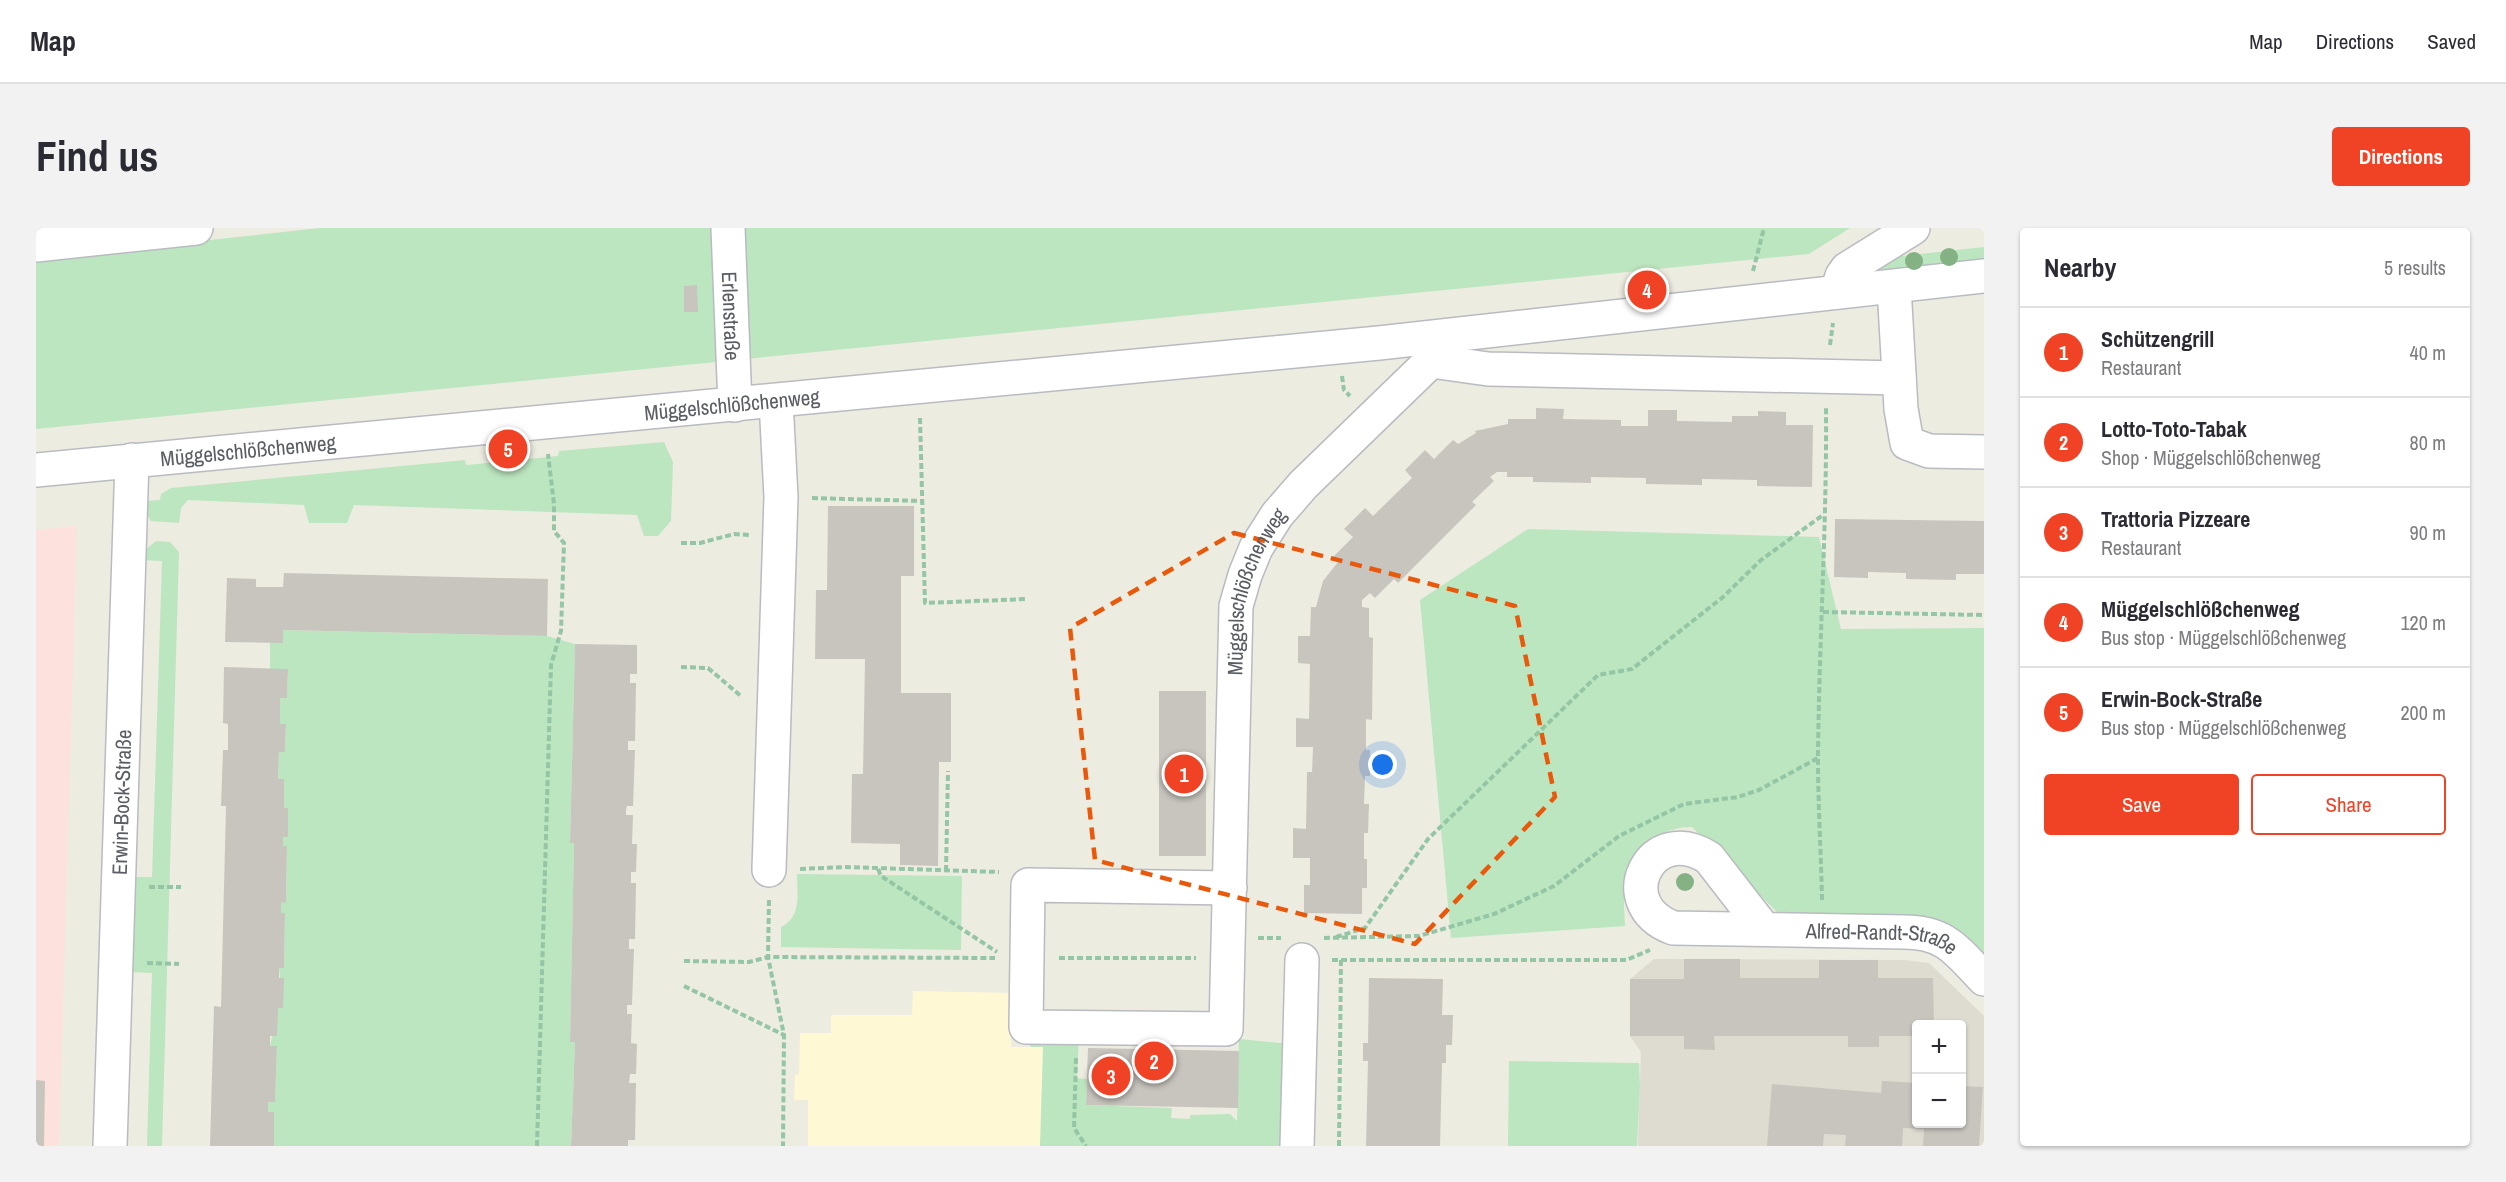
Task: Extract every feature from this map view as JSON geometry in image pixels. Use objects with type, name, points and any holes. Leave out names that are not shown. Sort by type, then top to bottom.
[{"type":"street","points":[[36,245],[196,228]]},
{"type":"street","name":"Erlenstraße","points":[[728,228],[735,405]]},
{"type":"street","points":[[1835,303],[1842,276],[1847,269],[1913,228]]},
{"type":"street","name":"Müggelschlößchenweg","points":[[36,470],[776,401],[1429,350],[1751,302],[1835,303],[1894,287],[1984,276]]},
{"type":"street","points":[[1894,287],[1899,378],[1907,443],[1929,451],[1984,452]]},
{"type":"street","name":"Müggelschlößchenweg","points":[[1429,350],[1488,369],[1899,378]]},
{"type":"street","name":"Müggelschlößchenweg","points":[[1028,885],[1026,1027],[1226,1029],[1236,606],[1245,575],[1256,548],[1277,515],[1429,350]]},
{"type":"street","points":[[769,870],[781,497],[776,401]]},
{"type":"street","name":"Erwin-Bock-Straße","points":[[110,1146],[132,460]]},
{"type":"street","points":[[1028,885],[1230,888]]},
{"type":"street","name":"Alfred-Randt-Straße","points":[[1764,929],[1924,932],[1948,942],[1984,979]]},
{"type":"street","points":[[1297,1146],[1301,945]]},
{"type":"path","points":[[1751,302],[1751,280],[1764,228]]},
{"type":"path","points":[[1822,930],[1818,759],[1823,612],[1823,515],[1827,469],[1825,377],[1835,303]]},
{"type":"path","points":[[920,411],[925,603],[1027,599]]},
{"type":"path","points":[[537,1146],[551,665],[561,631],[564,543],[554,531],[554,504],[546,444]]},
{"type":"path","points":[[781,497],[922,501]]},
{"type":"path","points":[[1027,958],[1301,945],[1336,938],[1365,928],[1428,839],[1598,675],[1632,669],[1723,597],[1761,560],[1823,515]]},
{"type":"path","points":[[681,543],[700,543],[734,534],[780,536]]},
{"type":"path","points":[[1823,612],[1984,615]]},
{"type":"path","points":[[681,667],[708,668],[762,714],[774,714]]},
{"type":"path","points":[[1336,938],[1419,936],[1494,914],[1554,886],[1619,836],[1684,804],[1738,797],[1818,759]]},
{"type":"path","points":[[946,871],[948,771]]},
{"type":"path","points":[[783,1146],[784,1035],[768,957],[769,870],[846,867],[1017,872],[1028,885]]},
{"type":"path","points":[[684,961],[750,962],[768,957],[1006,958],[881,876],[878,869]]},
{"type":"path","points":[[1301,945],[1341,960],[1626,960],[1654,949]]},
{"type":"path","points":[[1339,1146],[1341,960]]},
{"type":"path","points":[[684,986],[784,1035]]},
{"type":"path","points":[[1076,1028],[1074,1128],[1086,1146]]},
{"type":"highlighted area","points":[[1234,533],[1515,606],[1555,797],[1415,944],[1095,860],[1070,628]]},
{"type":"shaded area","points":[[77,526],[59,1146],[36,1146],[36,530]]},
{"type":"shaded area","points":[[1654,959],[1904,960],[1929,963],[1984,1016],[1984,1146],[1638,1146],[1641,1052],[1630,1036],[1630,979]]},
{"type":"shaded area","points":[[913,991],[1012,993],[1011,1047],[1043,1047],[1042,1146],[808,1146],[808,1100],[794,1100],[795,1075],[799,1074],[800,1033],[831,1033],[831,1015],[912,1015]]},
{"type":"green space","points":[[320,228],[1850,228],[1809,254],[36,429],[36,259]]},
{"type":"green space","points":[[1984,247],[1984,261],[1882,271],[1881,268],[1901,256]]},
{"type":"green space","points":[[664,442],[673,462],[671,521],[658,536],[644,536],[637,515],[354,505],[347,523],[309,523],[304,505],[188,500],[181,508],[179,523],[151,521],[143,509],[143,501],[160,500],[161,494],[171,488],[465,460],[466,465],[558,456],[559,451]]},
{"type":"green space","points":[[1528,529],[1819,537],[1841,629],[1984,628],[1984,964],[1777,912],[1692,827],[1665,832],[1636,854],[1626,875],[1624,887],[1625,926],[1451,938],[1420,600]]},
{"type":"green space","points":[[156,541],[170,542],[179,552],[162,1146],[147,1146],[152,973],[129,972],[132,877],[152,877],[162,561],[141,560],[140,554]]},
{"type":"green space","points":[[283,630],[547,636],[575,644],[570,842],[574,843],[570,1042],[575,1042],[571,1146],[274,1146],[274,1112],[268,1112],[268,1102],[275,1101],[277,1046],[270,1046],[278,1008],[283,1008],[279,968],[284,968],[285,913],[281,913],[281,902],[286,902],[287,847],[283,846],[283,837],[288,836],[288,808],[284,808],[284,780],[278,779],[279,752],[285,751],[286,725],[280,724],[280,698],[287,698],[288,669],[270,669],[270,643]]},
{"type":"green space","points":[[797,874],[962,876],[961,950],[781,947],[781,927],[788,923],[797,904]]},
{"type":"green space","points":[[1079,1035],[1077,1078],[1087,1079],[1086,1105],[1172,1108],[1171,1118],[1190,1119],[1190,1115],[1230,1114],[1237,1121],[1239,1039],[1290,1044],[1288,1146],[1040,1146],[1043,1047],[1030,1047],[1030,1040]]},
{"type":"green space","points":[[1509,1061],[1639,1063],[1637,1146],[1508,1146]]},
{"type":"building","points":[[697,285],[698,312],[684,312],[684,286]]},
{"type":"building","points":[[1536,408],[1564,409],[1563,419],[1621,420],[1621,426],[1648,426],[1648,410],[1677,410],[1677,421],[1732,422],[1732,416],[1758,416],[1758,411],[1786,412],[1786,425],[1813,425],[1812,487],[1757,486],[1757,480],[1702,479],[1702,485],[1646,484],[1646,478],[1591,477],[1591,483],[1533,482],[1533,477],[1507,477],[1507,472],[1497,472],[1490,477],[1494,481],[1472,502],[1476,505],[1398,583],[1394,579],[1375,598],[1370,593],[1362,600],[1362,607],[1369,608],[1369,637],[1373,638],[1372,720],[1366,719],[1366,750],[1370,750],[1370,776],[1365,776],[1364,804],[1369,804],[1368,833],[1364,833],[1367,888],[1362,888],[1362,914],[1304,913],[1304,885],[1310,885],[1310,858],[1293,858],[1293,828],[1306,829],[1307,772],[1312,772],[1313,747],[1296,747],[1296,718],[1309,719],[1310,664],[1298,663],[1298,636],[1310,636],[1311,607],[1316,607],[1323,581],[1338,562],[1333,557],[1353,537],[1344,529],[1365,508],[1373,516],[1412,478],[1405,470],[1425,450],[1434,459],[1453,440],[1458,444],[1476,433],[1475,431],[1508,424],[1508,419],[1536,419]]},
{"type":"building","points":[[828,506],[914,506],[914,576],[901,576],[901,693],[951,693],[951,762],[939,762],[938,866],[900,865],[900,844],[851,843],[852,774],[863,774],[865,659],[815,659],[816,590],[827,590]]},
{"type":"building","points":[[1835,519],[1984,521],[1984,574],[1956,574],[1956,580],[1906,579],[1906,573],[1868,572],[1868,578],[1834,577]]},
{"type":"building","points":[[284,573],[548,579],[547,636],[283,630],[283,643],[225,642],[227,578],[256,579],[256,587],[283,587]]},
{"type":"building","points":[[575,644],[637,645],[637,674],[630,674],[630,683],[636,683],[635,741],[628,741],[628,750],[635,750],[633,806],[627,806],[626,811],[626,815],[633,815],[632,844],[637,844],[636,872],[631,872],[631,883],[636,883],[635,939],[629,939],[629,949],[634,949],[632,1005],[627,1005],[627,1014],[632,1014],[631,1043],[637,1044],[636,1074],[630,1074],[629,1083],[636,1083],[635,1140],[628,1140],[628,1146],[571,1146],[575,1042],[570,1042],[574,843],[570,843]]},
{"type":"building","points":[[224,667],[288,669],[287,698],[280,698],[280,724],[286,724],[285,752],[279,752],[278,779],[284,779],[284,808],[288,808],[288,837],[283,837],[283,846],[287,846],[286,903],[281,902],[281,913],[285,913],[284,968],[279,968],[279,978],[284,978],[283,1008],[278,1008],[277,1036],[270,1036],[270,1046],[277,1046],[275,1102],[268,1102],[268,1112],[274,1112],[274,1146],[210,1146],[214,1006],[221,1007],[226,806],[221,806],[223,750],[228,750],[228,724],[223,723]]},
{"type":"building","points":[[1159,691],[1206,691],[1206,856],[1159,856]]},
{"type":"building","points":[[1684,959],[1740,959],[1740,978],[1819,978],[1819,960],[1878,960],[1878,978],[1933,978],[1934,1020],[1912,1020],[1912,1036],[1879,1036],[1879,1047],[1848,1047],[1848,1036],[1714,1036],[1715,1050],[1684,1049],[1684,1036],[1630,1036],[1630,979],[1684,979]]},
{"type":"building","points":[[1369,978],[1443,979],[1442,1015],[1453,1015],[1452,1045],[1446,1045],[1446,1063],[1442,1063],[1440,1146],[1366,1146],[1368,1061],[1363,1061],[1363,1043],[1368,1043]]},
{"type":"building","points":[[1088,1048],[1239,1051],[1238,1108],[1086,1105]]},
{"type":"building","points":[[36,1080],[45,1081],[44,1146],[36,1146]]},
{"type":"building","points":[[1882,1081],[1912,1083],[1912,1128],[1966,1128],[1966,1086],[1983,1087],[1979,1146],[1923,1146],[1924,1129],[1903,1128],[1902,1146],[1845,1146],[1846,1135],[1824,1134],[1823,1146],[1767,1146],[1772,1084],[1881,1093]]},
{"type":"place","name":"Müggelschlößchenweg","points":[[1647,290]]},
{"type":"place","name":"Erwin-Bock-Straße","points":[[508,449]]},
{"type":"place","name":"Schützengrill","points":[[1184,774]]},
{"type":"place","name":"Lotto-Toto-Tabak","points":[[1154,1061]]},
{"type":"place","name":"Trattoria Pizzeare","points":[[1111,1076]]}]
